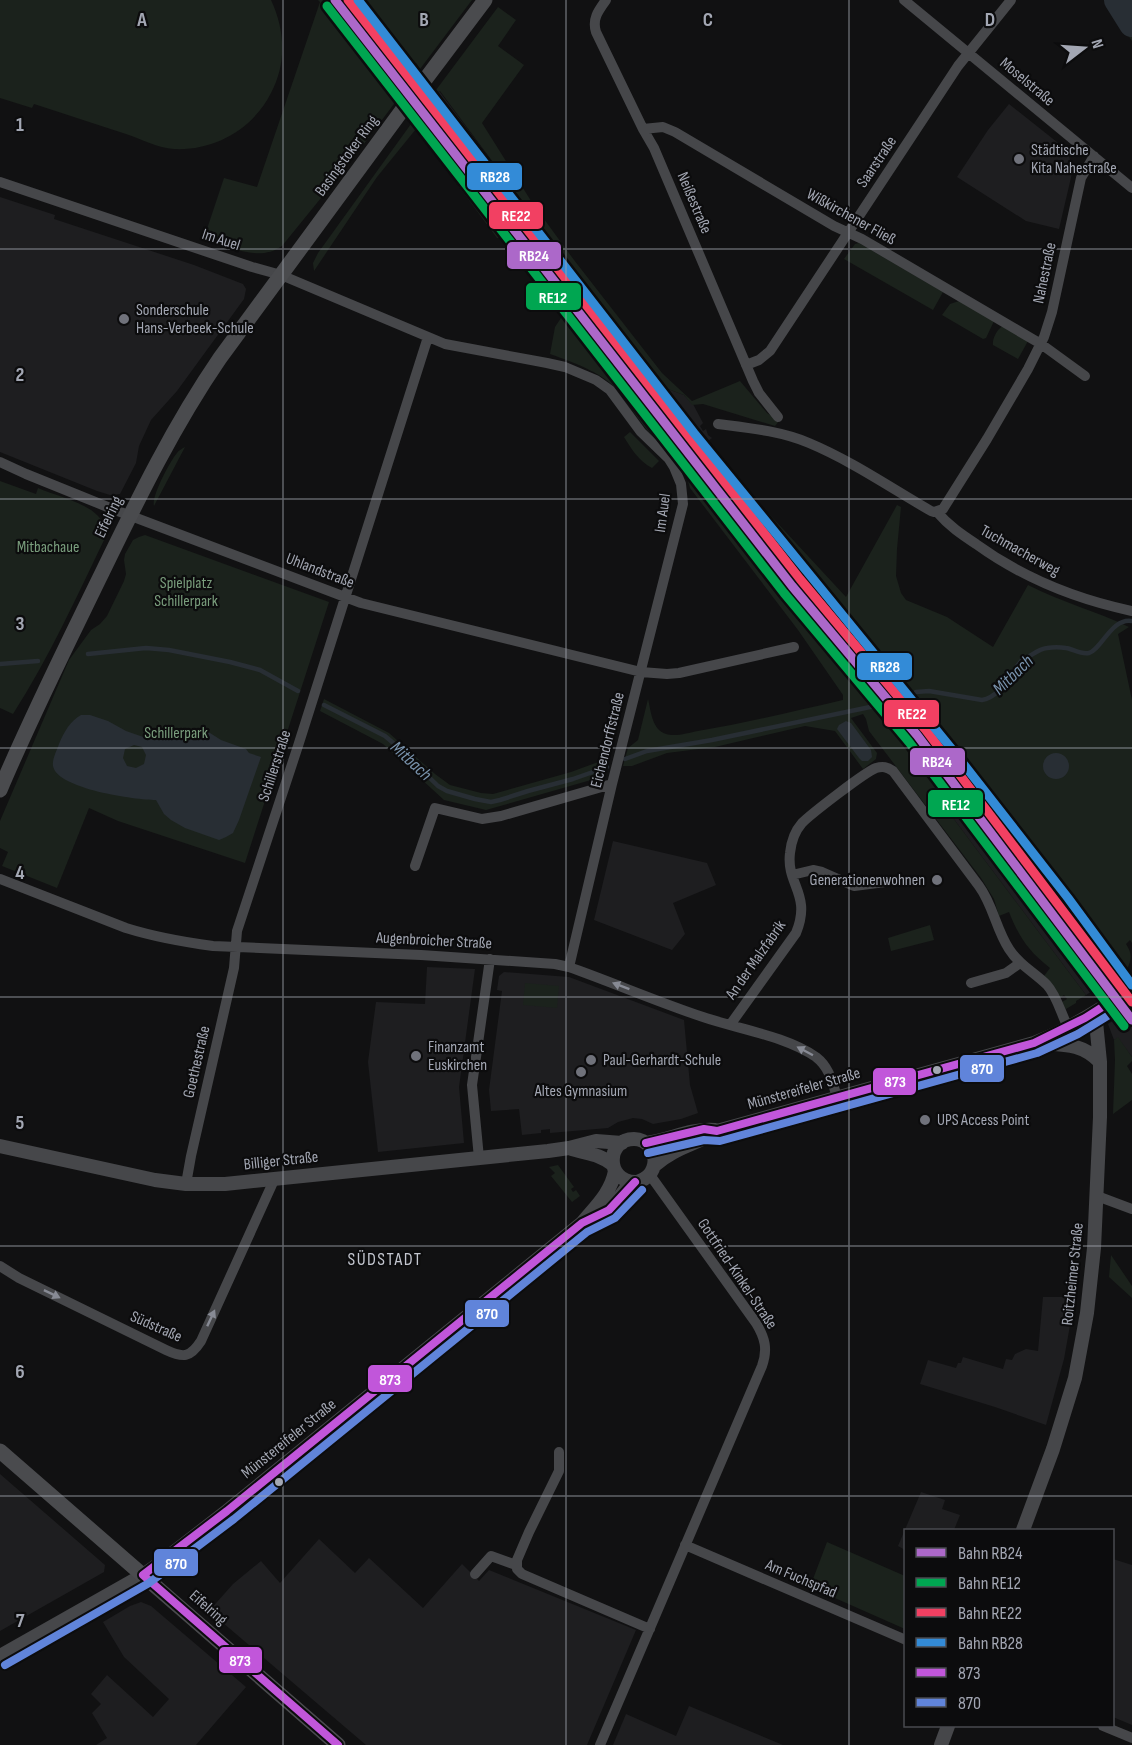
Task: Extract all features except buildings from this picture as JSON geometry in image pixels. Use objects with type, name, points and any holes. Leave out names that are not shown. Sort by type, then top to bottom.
[{"type":"main road","name":"Basingstoker Ring","points":[[281,275],[485,0]]},
{"type":"main road","name":"Eifelring","points":[[0,790],[156,462],[197,392],[281,275]]},
{"type":"main road","name":"Eifelring","points":[[0,1452],[338,1745]]},
{"type":"street","name":"Neißestraße","points":[[606,0],[594,20],[596,32],[654,148],[759,393],[778,417]]},
{"type":"street","name":"Moselstraße","points":[[904,0],[1132,188]]},
{"type":"street","name":"Saarstraße","points":[[746,365],[759,360],[770,351],[968,53],[1011,0]]},
{"type":"street","name":"Wißkirchener Fließ","points":[[643,129],[663,127],[675,132],[824,221],[862,239],[1041,344]]},
{"type":"street","name":"Nahestraße","points":[[1041,344],[1052,312],[1082,178],[1094,156]]},
{"type":"street","name":"Im Auel","points":[[0,182],[281,275],[453,346],[571,369],[596,380],[610,390],[641,432],[669,459],[681,484],[683,504],[641,672]]},
{"type":"street","points":[[345,596],[428,337]]},
{"type":"street","points":[[718,424],[758,429],[808,442],[931,511],[937,512],[947,504],[1041,344],[1085,375]]},
{"type":"street","name":"Uhlandstraße","points":[[0,462],[130,515],[361,603],[641,672]]},
{"type":"street","name":"Tuchmacherweg","points":[[937,512],[949,525],[1029,577],[1066,593],[1132,612]]},
{"type":"street","name":"Schillerstraße","points":[[235,947],[239,922],[345,596]]},
{"type":"street","points":[[641,672],[679,673],[794,647]]},
{"type":"street","name":"Eichendorffstraße","points":[[569,967],[641,672]]},
{"type":"street","name":"An der Malzfabrik","points":[[730,1025],[791,939],[799,924],[802,903],[789,862],[790,848],[801,824],[871,770],[878,768],[889,769],[900,781],[986,896],[1002,937],[1020,963],[1047,986],[1068,1027]]},
{"type":"street","points":[[415,866],[435,808],[473,818],[489,818],[612,784]]},
{"type":"street","points":[[792,875],[813,870],[854,886],[885,882]]},
{"type":"street","name":"Augenbroicher Straße","points":[[0,879],[126,928],[147,935],[184,942],[213,946],[490,959],[569,967],[688,1012],[794,1046],[816,1058],[827,1069],[837,1097]]},
{"type":"street","name":"Goethestraße","points":[[186,1184],[234,969],[235,947]]},
{"type":"street","points":[[479,1158],[472,1085],[490,959]]},
{"type":"street","points":[[971,983],[1006,973],[1020,963]]},
{"type":"street","name":"Münstereifeler Straße","points":[[652,1170],[672,1151],[717,1131],[1034,1043],[1095,1012],[1132,988]]},
{"type":"street","name":"Roitzheimer Straße","points":[[1023,1529],[1053,1449],[1079,1361],[1092,1274],[1100,1117],[1100,1062],[1095,1012]]},
{"type":"street","points":[[1034,1043],[1077,1046],[1088,1051],[1100,1062]]},
{"type":"street","name":"Münstereifeler Straße","points":[[646,1143],[662,1141],[704,1129],[717,1131]]},
{"type":"street","points":[[635,1139],[646,1143],[653,1152],[652,1170],[644,1179],[635,1182],[625,1180],[614,1167],[614,1153],[622,1143],[635,1139]]},
{"type":"street","name":"Billiger Straße","points":[[0,1146],[136,1176],[186,1184],[225,1184],[569,1148],[596,1141],[622,1143]]},
{"type":"street","name":"Billiger Straße","points":[[569,1148],[597,1155],[614,1167]]},
{"type":"street","name":"Münstereifeler Straße","points":[[0,1656],[143,1575],[227,1511],[582,1223],[612,1185],[614,1167]]},
{"type":"street","name":"Gottfried-Kinkel-Straße","points":[[600,1745],[765,1356],[766,1343],[756,1323],[652,1170]]},
{"type":"street","name":"Südstraße","points":[[0,1266],[18,1278],[166,1350],[188,1355],[201,1341],[275,1178]]},
{"type":"street","name":"Münstereifeler Straße","points":[[582,1223],[613,1207],[626,1189],[635,1182]]},
{"type":"street","points":[[1097,1196],[1132,1209]]},
{"type":"street","points":[[559,1452],[559,1471],[533,1522],[517,1560],[517,1569],[522,1574],[650,1629]]},
{"type":"street","name":"Am Fuchspfad","points":[[685,1545],[904,1639]]},
{"type":"street","points":[[475,1574],[491,1556],[516,1565]]},
{"type":"street","points":[[941,1745],[947,1727]]},
{"type":"street","points":[[1108,1727],[1132,1738]]},
{"type":"shaded area","points":[[326,0],[367,0],[414,64],[395,89]]},
{"type":"shaded area","points":[[439,91],[569,264],[668,389],[684,395],[693,404],[703,423],[700,426],[703,431],[706,429],[712,438],[708,441],[1055,870],[1127,969],[1086,995],[938,798],[947,788],[679,457],[421,123],[441,97]]},
{"type":"shaded area","name":"Städtische Kita Nahestraße","points":[[1009,104],[1067,150],[1073,169],[1059,229],[1026,221],[957,177],[988,130]]},
{"type":"shaded area","points":[[0,197],[55,215],[54,219],[194,265],[243,284],[246,289],[244,299],[177,391],[151,420],[139,446],[136,463],[120,494],[110,495],[97,491],[0,452]]},
{"type":"shaded area","points":[[90,715],[149,739],[170,733],[200,731],[210,733],[261,757],[233,833],[219,840],[185,828],[171,820],[164,814],[156,800],[98,792],[68,781],[58,774],[53,766],[53,760],[65,731],[77,717]],"holes":[[[134,745],[142,747],[146,755],[144,764],[136,768],[127,766],[123,758],[125,749]]]},
{"type":"shaded area","points":[[846,721],[851,723],[871,750],[872,757],[868,761],[862,761],[859,758],[837,729]]},
{"type":"shaded area","points":[[1056,753],[1065,757],[1069,766],[1065,775],[1056,779],[1047,775],[1043,766],[1047,757]]},
{"type":"shaded area","points":[[613,841],[707,863],[716,885],[673,903],[685,934],[672,950],[594,920]]},
{"type":"shaded area","name":"Finanzamt Euskirchen","points":[[427,967],[475,969],[459,1087],[464,1143],[378,1152],[368,1062],[376,1002],[425,1004]]},
{"type":"shaded area","name":"Paul-Gerhardt-Schule","points":[[504,972],[569,977],[684,1020],[690,1085],[698,1113],[653,1124],[633,1118],[618,1122],[608,1128],[550,1133],[550,1129],[541,1130],[541,1133],[522,1135],[519,1109],[491,1111],[489,1090],[502,991],[497,990],[499,976]]},
{"type":"shaded area","points":[[1132,1008],[1132,1057],[1118,1038],[1114,1040],[1108,1024]]},
{"type":"shaded area","points":[[1043,1297],[1075,1297],[1064,1359],[1046,1425],[920,1384],[928,1360],[956,1368],[963,1357],[1003,1369],[1006,1359],[1012,1360],[1015,1354],[1026,1349],[1038,1351]]},
{"type":"shaded area","points":[[0,1474],[105,1565],[104,1572],[0,1631]]},
{"type":"shaded area","points":[[921,1492],[945,1500],[942,1509],[960,1515],[954,1529],[905,1529]]},
{"type":"shaded area","points":[[904,1532],[904,1549],[898,1546]]},
{"type":"shaded area","points":[[319,1539],[355,1573],[369,1558],[423,1608],[462,1564],[479,1581],[489,1570],[636,1630],[587,1745],[366,1745],[209,1611],[233,1584],[261,1561],[280,1583]]},
{"type":"shaded area","points":[[1114,1559],[1132,1565],[1132,1725],[1114,1717]]},
{"type":"shaded area","points":[[141,1602],[151,1606],[246,1687],[196,1745],[96,1745],[107,1738],[92,1713],[101,1704],[91,1694],[107,1675],[153,1717],[169,1699],[124,1657],[103,1622]]},
{"type":"shaded area","points":[[689,1706],[783,1745],[613,1745],[626,1714],[676,1736]]},
{"type":"green space","points":[[0,0],[271,0],[281,35],[280,70],[263,106],[243,127],[231,135],[218,142],[189,149],[162,147],[34,104],[32,108],[0,98]]},
{"type":"green space","points":[[318,0],[326,0],[400,96],[282,246],[273,251],[253,253],[233,249],[204,238],[224,178],[257,187],[320,2]]},
{"type":"green space","points":[[367,0],[472,0],[420,69]]},
{"type":"green space","points":[[1104,0],[1132,0],[1132,41]]},
{"type":"green space","points":[[498,7],[516,20],[498,46],[524,65],[482,123],[533,204],[662,373],[692,401],[740,381],[767,413],[779,421],[775,426],[703,404],[692,405],[684,395],[668,389],[569,264],[440,91],[436,90]]},
{"type":"green space","points":[[416,117],[671,444],[664,444],[651,434],[623,396],[608,381],[590,370],[550,354],[555,327],[563,315],[505,237],[497,238],[416,129],[377,177],[314,271],[313,263],[318,253]]},
{"type":"green space","points":[[859,243],[943,292],[933,310],[844,259],[855,244]]},
{"type":"green space","points":[[959,301],[994,321],[986,338],[983,339],[942,315],[950,304]]},
{"type":"green space","points":[[1003,326],[1028,341],[1018,359],[993,345],[995,334]]},
{"type":"green space","points":[[630,432],[659,461],[652,468],[640,459],[624,437]]},
{"type":"green space","points":[[185,447],[154,506],[155,495],[166,471],[174,457]]},
{"type":"green space","points":[[679,457],[947,788],[938,798],[1086,995],[1076,1003],[1065,1008],[1062,1002],[1067,999],[1064,995],[1060,998],[1044,976],[1050,968],[1025,943],[1009,912],[999,916],[994,899],[981,878],[869,731],[863,714],[851,718],[877,753],[876,759],[863,769],[835,731],[805,726],[715,747],[667,753],[632,766],[623,766],[628,748],[638,740],[648,699],[653,720],[658,729],[673,735],[752,721],[843,700],[843,695],[798,630],[690,488]]},
{"type":"green space","name":"Mitbachaue","points":[[0,481],[36,494],[38,488],[82,505],[100,518],[105,527],[105,538],[73,605],[13,714],[0,708]]},
{"type":"green space","points":[[757,501],[846,597],[897,505],[901,507],[896,576],[901,593],[906,600],[947,617],[993,647],[1028,585],[1129,627],[1118,634],[1132,700],[1132,943],[1130,940],[1126,944],[1131,956],[1127,969],[1055,870]]},
{"type":"green space","name":"Schillerpark","points":[[145,535],[329,602],[245,863],[118,821],[89,808],[57,888],[2,866],[8,852],[0,848],[0,821],[69,660],[91,630],[107,616],[124,581],[125,554],[133,540]]},
{"type":"green space","points":[[324,699],[389,733],[450,785],[493,794],[571,772],[609,758],[605,776],[486,810],[444,800],[383,744],[320,711]]},
{"type":"green space","points":[[930,925],[934,940],[891,951],[888,938]]},
{"type":"green space","points":[[525,983],[559,986],[557,1008],[523,1005]]},
{"type":"green space","points":[[1118,1037],[1132,1057],[1132,1061],[1127,1066],[1132,1074],[1132,1100],[1113,1114],[1114,1040]]},
{"type":"green space","points":[[558,1165],[574,1187],[571,1189],[573,1192],[576,1190],[580,1196],[572,1202],[551,1176],[555,1173],[549,1167]]},
{"type":"green space","points":[[1111,1255],[1132,1286],[1132,1298],[1109,1277]]},
{"type":"green space","points":[[827,1542],[904,1576],[904,1629],[810,1587]]},
{"type":"waterway","points":[[1117,0],[1132,24]]},
{"type":"waterway","name":"Mitbach","points":[[916,692],[929,691],[982,700],[989,698],[1005,684],[1022,660],[1037,651],[1059,647],[1089,653],[1119,624],[1132,621]]},
{"type":"waterway","name":"Mitbach","points":[[88,654],[146,648],[169,650],[260,670],[298,691]]},
{"type":"waterway","name":"Mitbach","points":[[0,664],[38,661]]},
{"type":"waterway","name":"Mitbach","points":[[324,705],[385,736],[438,786],[475,799],[491,802],[500,800],[607,767]]},
{"type":"waterway","name":"Mitbach","points":[[625,759],[647,751],[875,706]]},
{"type":"railway","points":[[879,660],[983,807]]},
{"type":"railway","points":[[1112,993],[1132,1022]]},
{"type":"rail line","name":"RB24","points":[[335,0],[792,586],[917,735],[1132,1020]]},
{"type":"rail line","name":"RE22","points":[[348,0],[800,579],[925,729],[1132,1002]]},
{"type":"rail line","name":"RB28","points":[[358,0],[694,433],[951,748],[1068,898],[1132,985]]},
{"type":"rail line","name":"RE12","points":[[327,6],[784,593],[909,742],[1124,1026]]},
{"type":"transit line","name":"873","points":[[646,1143],[704,1129],[717,1131],[1034,1043],[1085,1018],[1132,988]]},
{"type":"transit line","name":"870","points":[[648,1153],[704,1140],[720,1141],[1037,1053],[1078,1034],[1132,1001]]},
{"type":"transit line","name":"873","points":[[143,1575],[227,1511],[582,1223],[609,1210],[635,1182]]},
{"type":"transit line","name":"870","points":[[5,1665],[149,1583],[234,1519],[587,1232],[615,1218],[642,1190]]},
{"type":"transit line","name":"873","points":[[143,1575],[338,1745]]},
{"type":"place","name":"Städtische Kita Nahestraße","points":[[1019,159]]},
{"type":"place","name":"Sonderschule Hans-Verbeek-Schule","points":[[124,319]]},
{"type":"place","name":"Generationenwohnen","points":[[937,880]]},
{"type":"place","name":"Finanzamt Euskirchen","points":[[416,1056]]},
{"type":"place","name":"Paul-Gerhardt-Schule","points":[[591,1060]]},
{"type":"place","name":"Altes Gymnasium","points":[[581,1072]]},
{"type":"place","name":"UPS Access Point","points":[[925,1120]]},
{"type":"district","name":"SÜDSTADT","points":[[385,1259]]},
{"type":"park label","name":"Spielplatz Schillerpark","points":[[186,592]]}]
